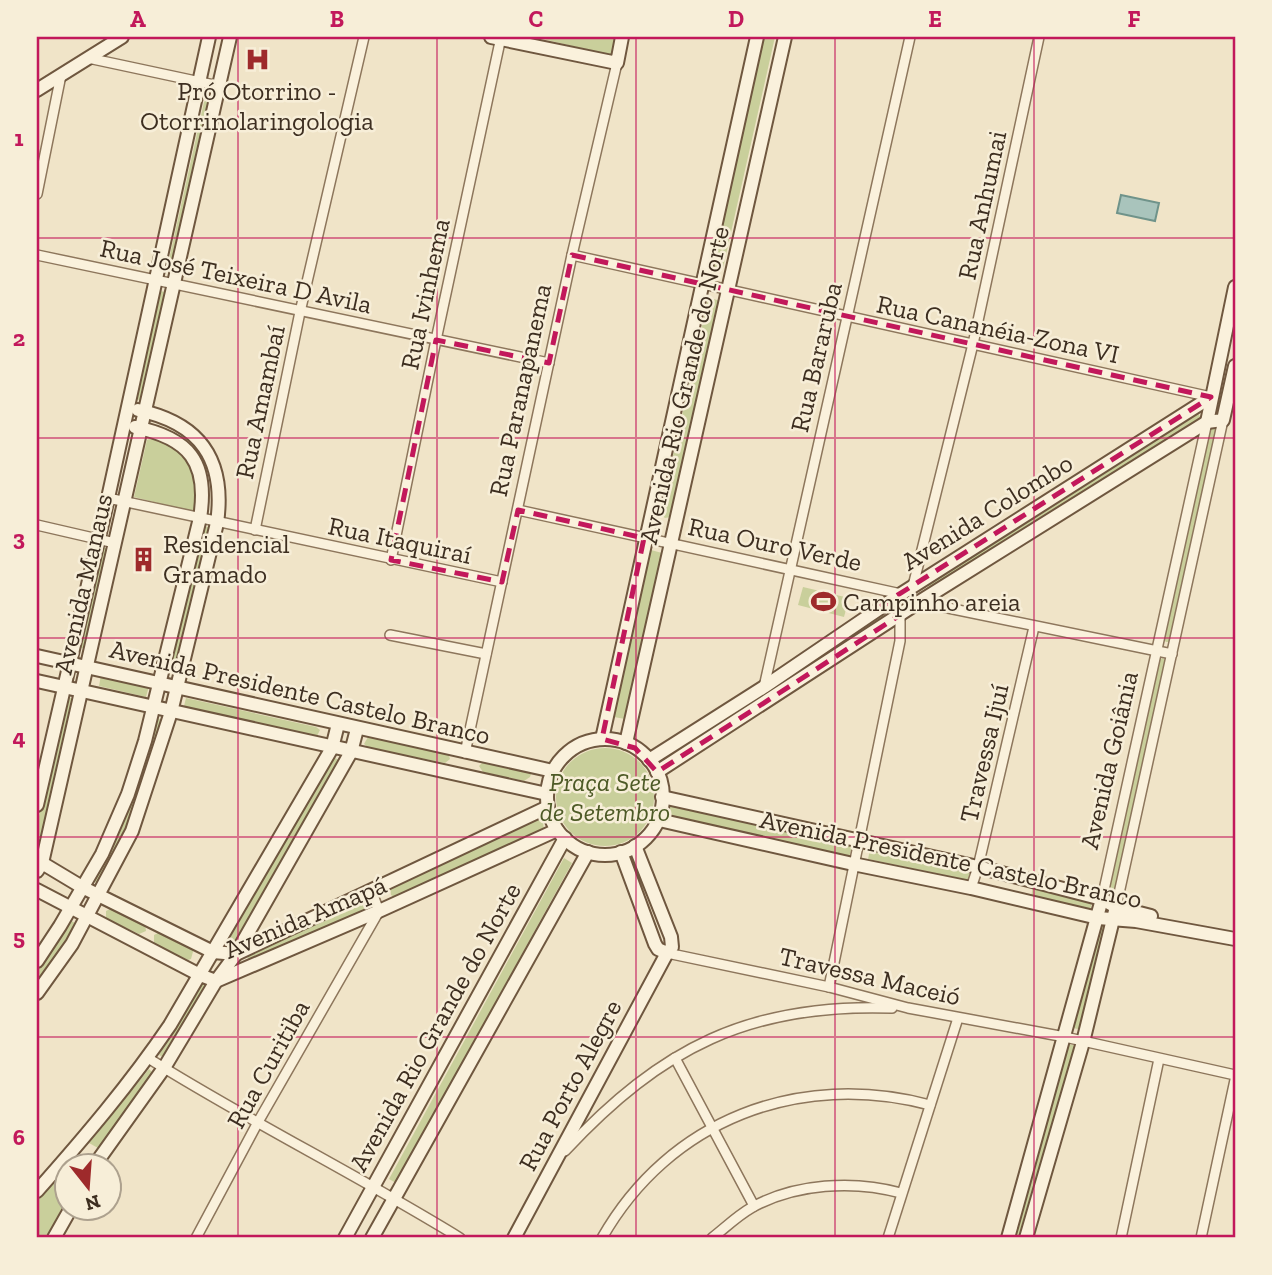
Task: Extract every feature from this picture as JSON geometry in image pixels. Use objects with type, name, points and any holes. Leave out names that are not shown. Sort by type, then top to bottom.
[{"type":"street","points":[[100,50],[115,37]]},
{"type":"street","points":[[37,90],[122,37]]},
{"type":"street","name":"Avenida Manaus","points":[[37,804],[108,498],[209,37]]},
{"type":"street","name":"Avenida Manaus","points":[[38,863],[88,668],[172,285],[230,37]]},
{"type":"street","name":"Rua Amambaí","points":[[255,530],[300,312],[364,37]]},
{"type":"street","name":"Rua Paranapanema","points":[[465,753],[572,255],[622,37]]},
{"type":"street","name":"Avenida Rio Grande do Norte","points":[[602,739],[757,37]]},
{"type":"street","name":"Avenida Rio Grande do Norte","points":[[626,743],[785,37]]},
{"type":"street","name":"Rua Bararuba","points":[[764,687],[910,37]]},
{"type":"street","name":"Rua Anhumai","points":[[913,586],[973,344],[1039,37]]},
{"type":"street","points":[[498,38],[617,63]]},
{"type":"street","name":"Rua Ivinhema","points":[[391,560],[498,38]]},
{"type":"street","points":[[88,58],[219,86]]},
{"type":"street","points":[[37,194],[61,75]]},
{"type":"street","name":"Rua José Teixeira D Avila","points":[[37,255],[549,363]]},
{"type":"street","name":"Rua Cananéia-Zona VI","points":[[572,255],[728,292],[1210,397]]},
{"type":"street","name":"Avenida Goiânia","points":[[1008,1238],[1098,918],[1235,287]]},
{"type":"street","name":"Avenida Goiânia","points":[[1026,1238],[1083,1042],[1115,913],[1235,366]]},
{"type":"street","points":[[1210,397],[1228,398]]},
{"type":"street","name":"Avenida Colombo","points":[[649,760],[764,687],[913,586],[1210,397]]},
{"type":"street","points":[[37,993],[72,944],[132,831],[171,712],[220,505],[216,479],[203,446],[191,432],[180,423],[128,407]]},
{"type":"street","points":[[1207,422],[1223,420]]},
{"type":"street","name":"Avenida Colombo","points":[[657,772],[919,601],[1207,422]]},
{"type":"street","points":[[37,961],[102,854],[128,794],[153,708],[200,518],[203,485],[200,471],[183,445],[172,438],[124,425]]},
{"type":"street","name":"Rua Itaquiraí","points":[[108,498],[502,582]]},
{"type":"street","name":"Rua Ouro Verde","points":[[518,510],[790,568],[896,597]]},
{"type":"street","points":[[37,525],[115,543]]},
{"type":"street","points":[[913,586],[918,590],[919,601],[1172,654]]},
{"type":"street","points":[[829,987],[900,641],[900,615],[892,609],[896,597]]},
{"type":"street","name":"Travessa Ijuí","points":[[971,888],[1034,627]]},
{"type":"street","points":[[390,635],[486,654]]},
{"type":"street","name":"Avenida Presidente Castelo Branco","points":[[37,656],[553,771]]},
{"type":"street","name":"Avenida Presidente Castelo Branco","points":[[37,681],[331,748],[547,793]]},
{"type":"street","points":[[37,1191],[79,1145],[148,1058],[200,975],[331,748],[338,724]]},
{"type":"street","points":[[104,1152],[164,1068],[216,981],[236,954],[351,751],[358,729]]},
{"type":"street","points":[[602,739],[626,743],[649,760],[657,772],[662,797],[659,820],[635,846],[621,852],[588,852],[561,834],[548,807],[547,793],[553,771],[573,749],[602,739]]},
{"type":"street","points":[[460,773],[465,753]]},
{"type":"street","name":"Avenida Presidente Castelo Branco","points":[[662,797],[978,867],[1102,899],[1115,913]]},
{"type":"street","name":"Avenida Amapá","points":[[38,863],[213,952],[236,954],[548,807]]},
{"type":"street","name":"Avenida Presidente Castelo Branco","points":[[659,820],[1098,918],[1115,913],[1235,936]]},
{"type":"street","name":"Avenida Rio Grande do Norte","points":[[345,1238],[561,834]]},
{"type":"street","name":"Avenida Amapá","points":[[37,890],[216,981],[561,834]]},
{"type":"street","points":[[621,852],[655,944],[658,949],[667,953],[672,947],[671,937],[635,846]]},
{"type":"street","name":"Avenida Rio Grande do Norte","points":[[372,1238],[588,852]]},
{"type":"street","points":[[1022,900],[1027,880]]},
{"type":"street","points":[[371,890],[379,911]]},
{"type":"street","name":"Rua Curitiba","points":[[195,1238],[379,911]]},
{"type":"street","points":[[144,944],[154,923]]},
{"type":"street","name":"Travessa Maceió","points":[[667,953],[829,987],[908,1008],[1065,1037],[1235,1077]]},
{"type":"street","name":"Rua Porto Alegre","points":[[514,1238],[667,953]]},
{"type":"street","points":[[556,1160],[615,1101],[675,1058],[741,1026],[789,1013],[908,1008]]},
{"type":"street","points":[[888,1238],[958,1018]]},
{"type":"street","points":[[148,1058],[394,1197],[460,1238]]},
{"type":"street","points":[[675,1058],[754,1206]]},
{"type":"street","points":[[1121,1238],[1159,1059]]},
{"type":"street","points":[[1201,1238],[1235,1077]]},
{"type":"street","points":[[601,1238],[642,1182],[676,1152],[713,1127],[754,1109],[797,1097],[820,1094],[876,1094],[930,1105]]},
{"type":"street","points":[[79,1145],[86,1152]]},
{"type":"street","points":[[712,1238],[754,1206],[778,1197],[830,1186],[880,1187],[901,1193]]},
{"type":"street","points":[[54,1238],[63,1222]]},
{"type":"highlighted area","points":[[572,255],[1211,397],[882,605],[900,615],[657,772],[635,748],[602,739],[644,538],[518,510],[502,582],[391,560],[436,340],[549,363]]},
{"type":"green space","points":[[534,37],[622,37],[611,55]]},
{"type":"green space","points":[[762,37],[775,37],[723,268],[717,269],[711,265]]},
{"type":"green space","points":[[210,99],[174,267],[171,267],[168,264],[204,102]]},
{"type":"green space","points":[[158,291],[167,292],[144,401],[135,399]]},
{"type":"green space","points":[[708,299],[720,301],[671,517],[665,518],[660,514]]},
{"type":"green space","points":[[1198,413],[1201,418],[930,589],[927,584]]},
{"type":"green space","points":[[1218,426],[1170,642],[1166,642],[1163,639],[1210,427]]},
{"type":"green space","points":[[151,438],[172,446],[195,469],[198,510],[193,512],[134,497],[147,440]]},
{"type":"green space","points":[[203,526],[212,528],[177,672],[168,670]]},
{"type":"green space","points":[[100,547],[110,549],[87,649],[77,647]]},
{"type":"green space","points":[[651,550],[662,553],[625,719],[614,717]]},
{"type":"green space","name":"Campinho areia","points":[[803,587],[849,598],[844,617],[798,605]]},
{"type":"green space","points":[[883,613],[886,618],[663,764],[660,759]]},
{"type":"green space","points":[[1163,658],[1167,663],[1116,890],[1111,892],[1108,889],[1159,660]]},
{"type":"green space","points":[[101,675],[149,686],[146,697],[99,686]]},
{"type":"green space","points":[[66,697],[74,699],[42,837],[37,836],[37,825]]},
{"type":"green space","points":[[186,698],[320,730],[316,738],[186,708]]},
{"type":"green space","points":[[156,718],[164,720],[125,834],[98,883],[92,881]]},
{"type":"green space","points":[[368,737],[448,753],[450,759],[445,763],[369,748],[364,744]]},
{"type":"green space","name":"Praça Sete de Setembro","points":[[595,748],[615,748],[640,762],[651,778],[654,797],[651,816],[640,832],[615,846],[595,846],[578,838],[564,824],[556,807],[556,787],[564,770],[578,756]]},
{"type":"green space","points":[[333,757],[339,760],[234,943],[228,941]]},
{"type":"green space","points":[[484,761],[528,770],[531,774],[524,781],[483,772],[479,766]]},
{"type":"green space","points":[[667,804],[852,846],[849,858],[664,817]]},
{"type":"green space","points":[[535,819],[543,821],[544,832],[396,898],[391,895],[390,886]]},
{"type":"green space","points":[[870,850],[970,870],[968,880],[868,859]]},
{"type":"green space","points":[[564,858],[572,863],[396,1183],[389,1179]]},
{"type":"green space","points":[[1033,886],[1093,899],[1090,910],[1031,897]]},
{"type":"green space","points":[[366,899],[371,906],[370,911],[251,963],[246,955]]},
{"type":"green space","points":[[114,907],[145,924],[146,931],[139,934],[106,918],[106,911]]},
{"type":"green space","points":[[69,919],[76,924],[37,983],[37,970]]},
{"type":"green space","points":[[1100,922],[1107,924],[1081,1030],[1074,1028]]},
{"type":"green space","points":[[160,932],[194,948],[191,959],[154,944],[154,935]]},
{"type":"green space","points":[[201,983],[206,986],[165,1058],[159,1055]]},
{"type":"green space","points":[[1068,1044],[1077,1046],[1023,1238],[1013,1238]]},
{"type":"green space","points":[[149,1069],[153,1073],[98,1148],[89,1143]]},
{"type":"green space","points":[[52,1182],[52,1222],[54,1222],[46,1238],[37,1238],[37,1199]]},
{"type":"water","points":[[1121,195],[1159,203],[1155,221],[1117,213]]},
{"type":"place","name":"Pró Otorrino - Otorrinolaringologia","points":[[257,59]]},
{"type":"place","name":"Residencial Gramado","points":[[143,559]]},
{"type":"place","name":"Campinho areia","points":[[823,602]]}]
